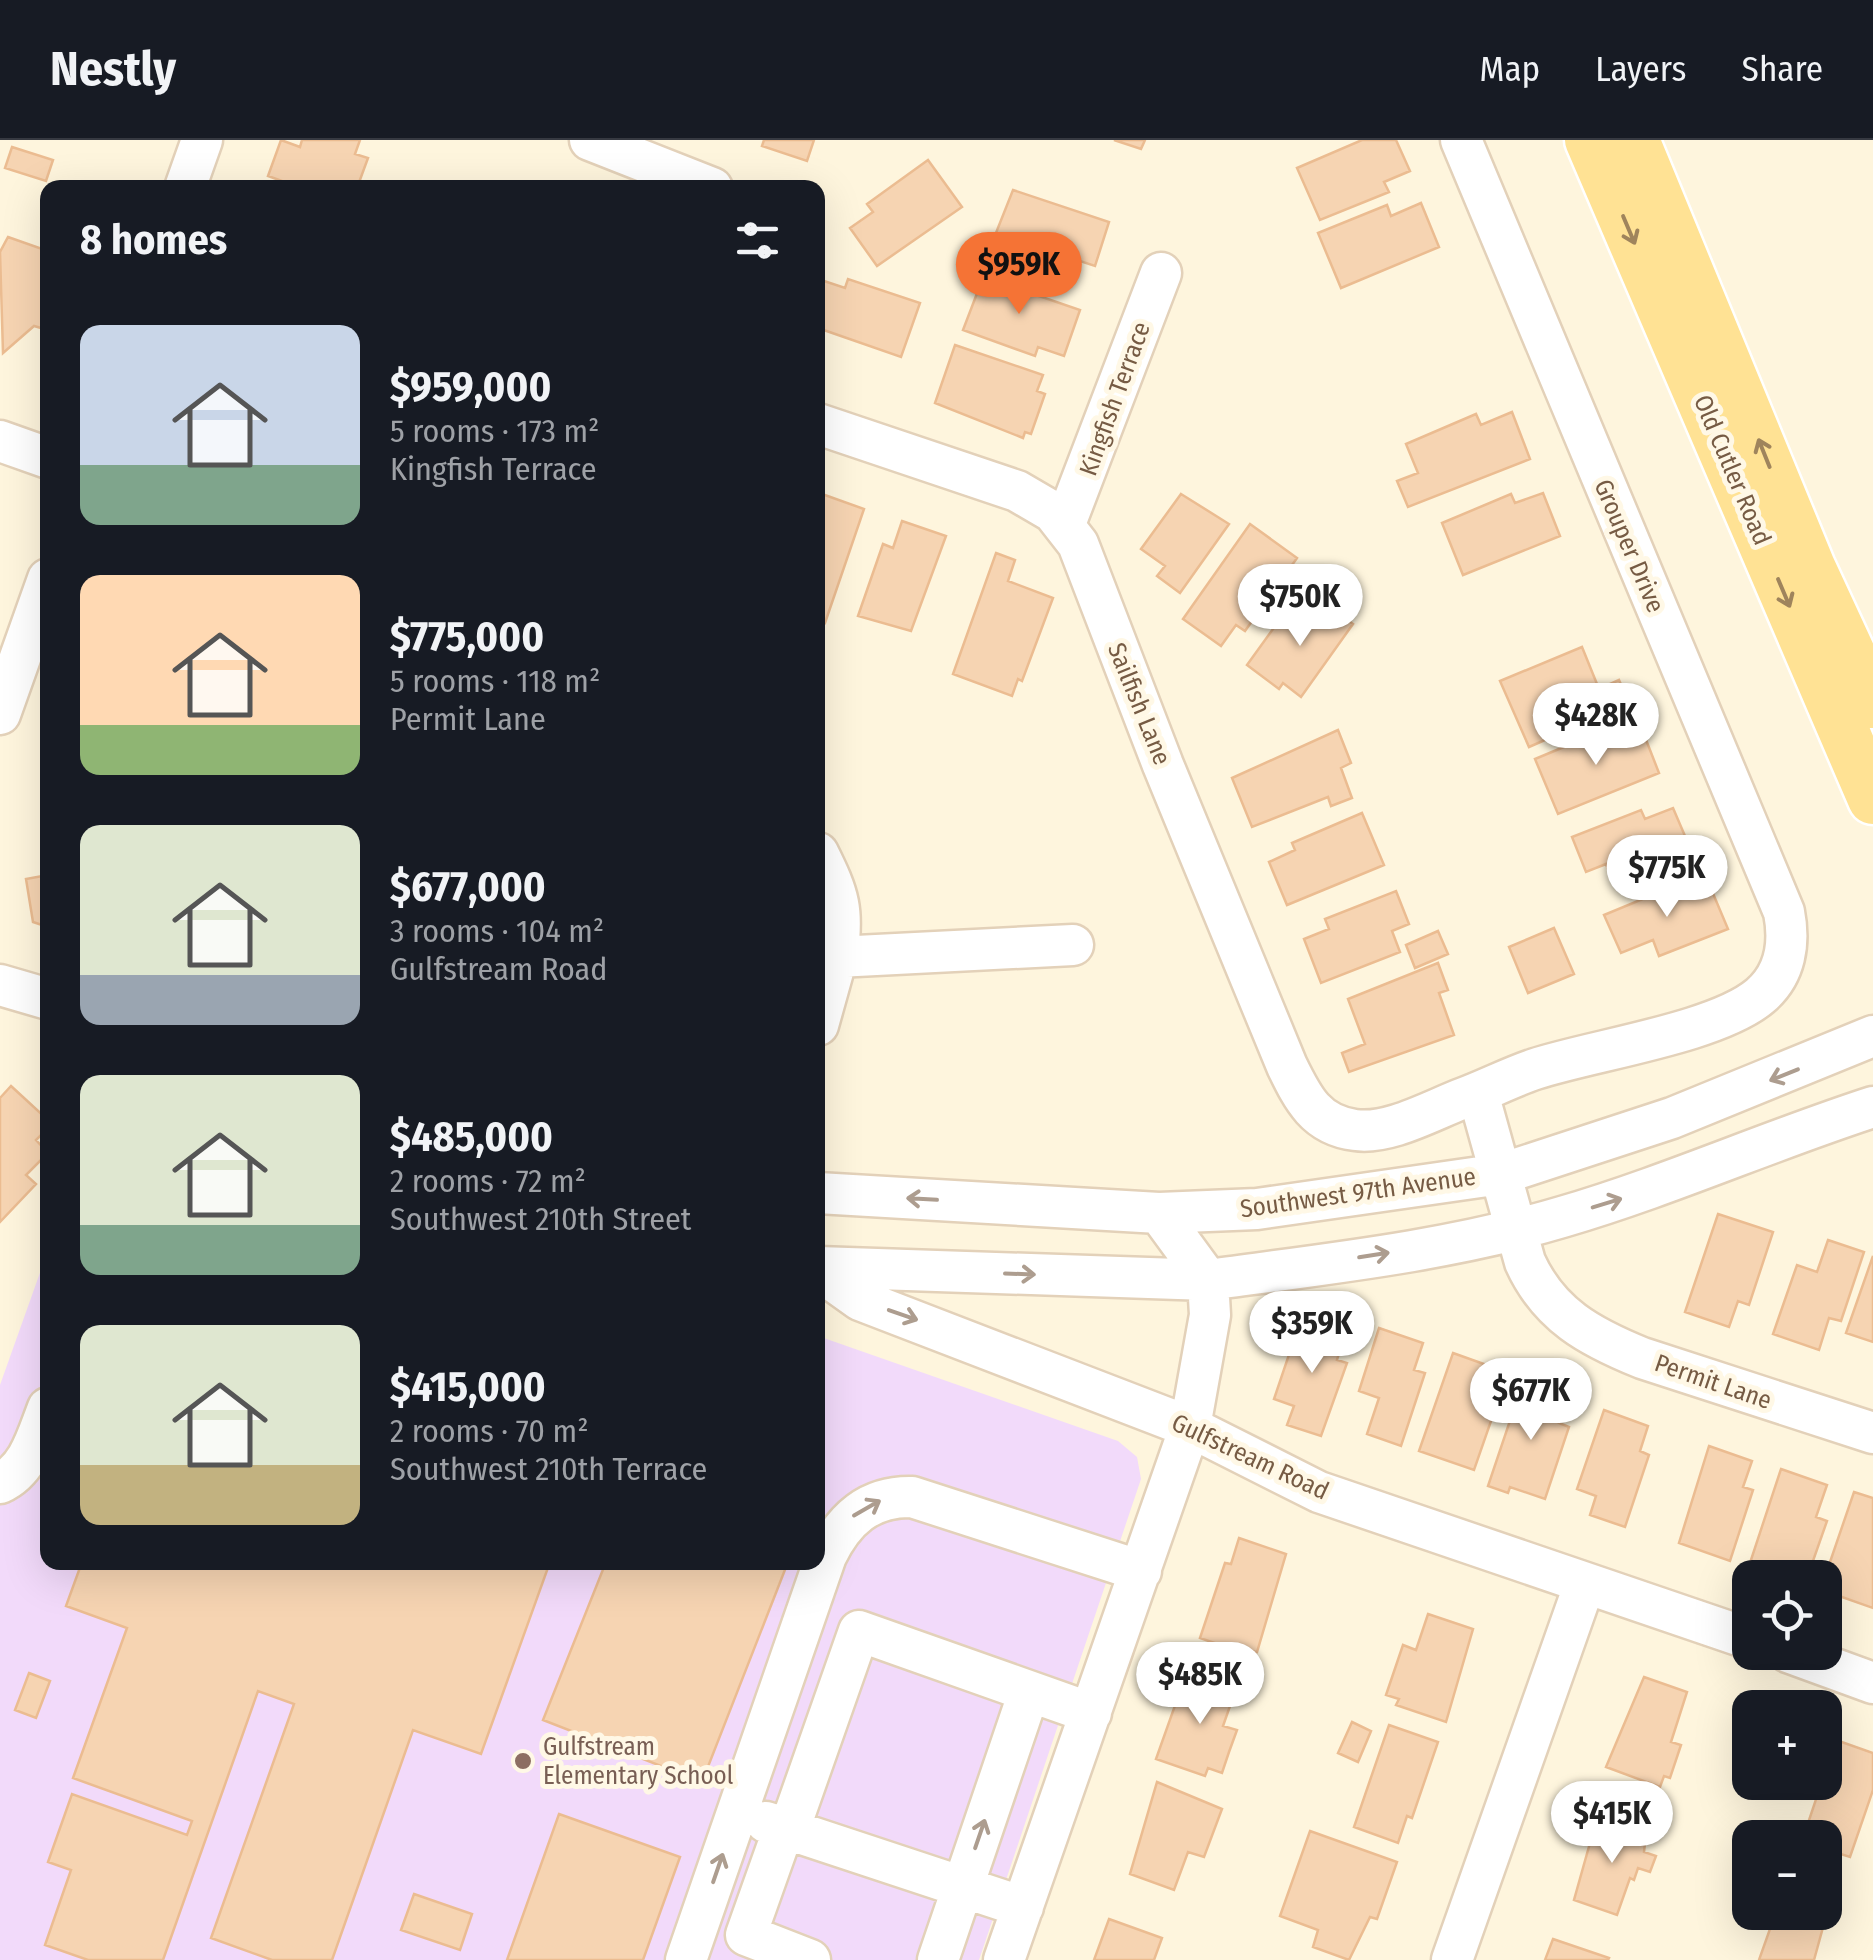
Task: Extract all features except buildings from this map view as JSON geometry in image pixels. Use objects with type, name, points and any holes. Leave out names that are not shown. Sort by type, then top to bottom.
[{"type":"main road","name":"Old Cutler Road","points":[[1590,140],[1873,799]]},
{"type":"main road","name":"Old Cutler Road","points":[[1634,140],[1810,567],[1873,703]]},
{"type":"street","points":[[188,180],[202,140]]},
{"type":"street","points":[[590,140],[659,177]]},
{"type":"street","name":"Grouper Drive","points":[[1461,140],[1744,823],[1774,884],[1788,936],[1786,954],[1773,981],[1748,1004],[1650,1040],[1535,1070],[1478,1093]]},
{"type":"street","name":"Kingfish Terrace","points":[[1065,524],[1161,273]]},
{"type":"street","name":"Sailfish Lane","points":[[825,426],[1017,492],[1065,524],[1078,544],[1163,766],[1303,1100],[1330,1124],[1375,1130],[1478,1093]]},
{"type":"street","points":[[0,441],[40,455]]},
{"type":"street","points":[[0,714],[40,602]]},
{"type":"street","points":[[825,867],[838,892],[843,917],[838,957],[825,1001]]},
{"type":"street","points":[[838,957],[1073,945]]},
{"type":"street","points":[[0,986],[40,998]]},
{"type":"street","name":"Southwest 97th Avenue","points":[[825,1194],[1159,1213],[1257,1209],[1501,1174],[1672,1118],[1873,1036]]},
{"type":"street","name":"Permit Lane","points":[[1478,1093],[1514,1230],[1534,1282],[1552,1306],[1585,1333],[1642,1358],[1873,1434]]},
{"type":"street","points":[[825,1268],[1208,1280],[1514,1230],[1665,1185],[1873,1107]]},
{"type":"street","points":[[1004,1960],[1190,1427],[1210,1315],[1208,1280],[1159,1213]]},
{"type":"street","name":"Gulfstream Road","points":[[825,1273],[860,1300],[1190,1427],[1320,1492],[1732,1634]]},
{"type":"street","points":[[3,1482],[31,1452],[40,1429]]},
{"type":"street","points":[[825,1559],[842,1526],[865,1508],[897,1496],[934,1501],[1141,1571]]},
{"type":"street","points":[[686,1960],[821,1570]]},
{"type":"street","points":[[1452,1960],[1584,1583]]},
{"type":"street","points":[[810,1960],[746,1935],[859,1631],[1091,1714]]},
{"type":"street","points":[[1837,1670],[1873,1683]]},
{"type":"street","points":[[938,1960],[1029,1692]]},
{"type":"street","points":[[737,1813],[1023,1908]]},
{"type":"shaded area","name":"Gulfstream Elementary School","points":[[40,1273],[40,1570],[825,1570],[825,1338],[1118,1441],[1137,1457],[1141,1479],[979,1960],[0,1960],[0,1385]]},
{"type":"place","name":"Gulfstream Elementary School","points":[[523,1761]]}]
